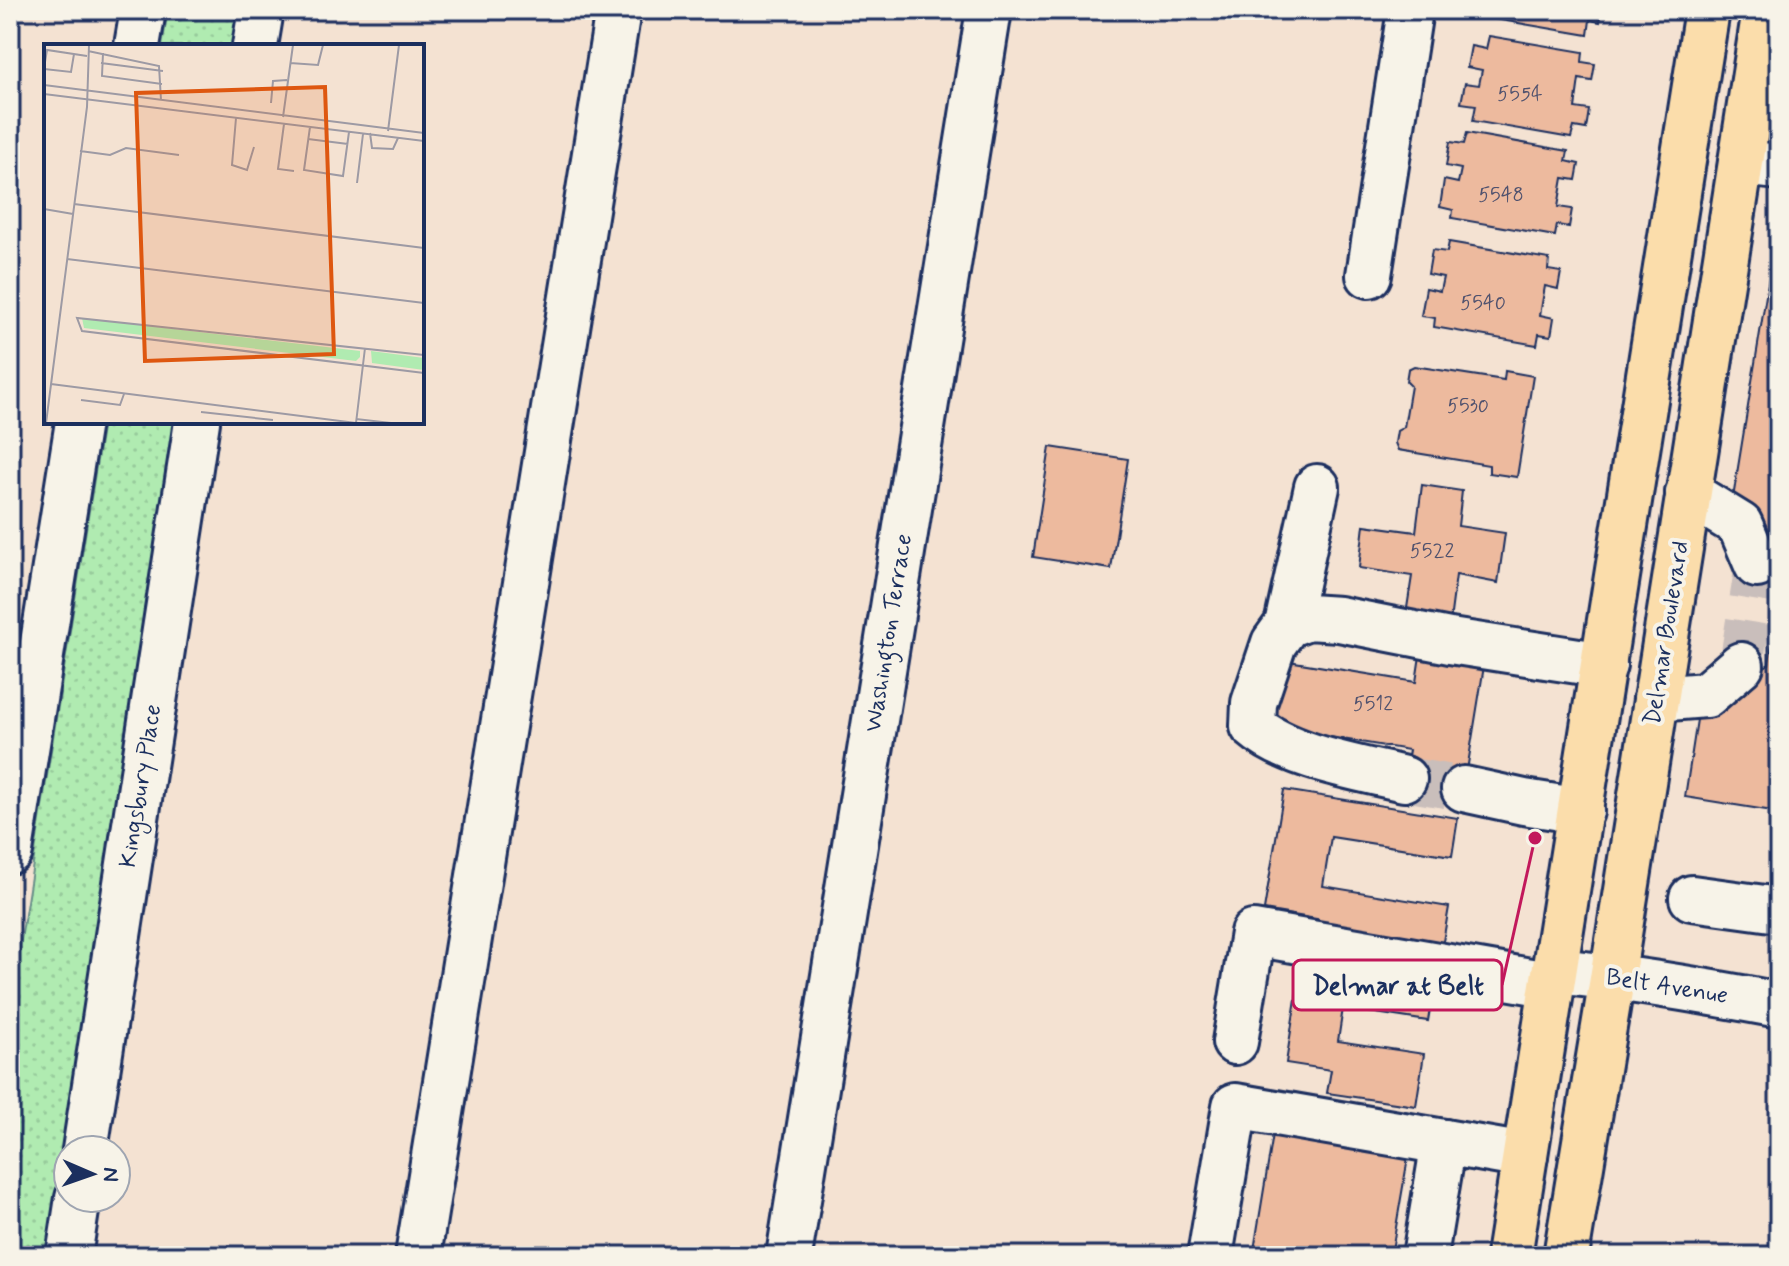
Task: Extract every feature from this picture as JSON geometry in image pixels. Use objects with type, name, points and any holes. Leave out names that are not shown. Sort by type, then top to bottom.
[{"type":"main road","points":[[1509,1256],[1707,10]]},
{"type":"main road","name":"Delmar Boulevard","points":[[1566,1256],[1688,493],[1760,165],[1765,10]]},
{"type":"street","points":[[137,44],[143,10]]},
{"type":"street","points":[[255,44],[261,10]]},
{"type":"street","points":[[418,1256],[618,10]]},
{"type":"street","name":"Washington Terrace","points":[[789,1256],[989,10]]},
{"type":"street","points":[[1369,275],[1410,10]]},
{"type":"street","points":[[10,851],[78,424]]},
{"type":"street","name":"Kingsbury Place","points":[[87,1134],[197,424]]},
{"type":"street","points":[[1317,487],[1287,625],[1274,643],[1254,703],[1253,726],[1263,735],[1318,758],[1404,779]]},
{"type":"street","points":[[1688,493],[1740,525],[1757,565]]},
{"type":"street","points":[[1287,625],[1308,617],[1339,619],[1450,641],[1604,665]]},
{"type":"street","points":[[1656,699],[1706,695],[1741,665]]},
{"type":"street","points":[[1464,789],[1581,811]]},
{"type":"street","points":[[1692,898],[1779,910]]},
{"type":"street","name":"Belt Avenue","points":[[1235,1042],[1253,933],[1554,978],[1647,981],[1779,1005]]},
{"type":"street","points":[[1210,1256],[1235,1106],[1525,1156]]},
{"type":"street","points":[[1425,1256],[1444,1142]]},
{"type":"street","points":[[69,1256],[76,1214]]},
{"type":"green space","points":[[168,10],[242,10],[237,44],[162,44]]},
{"type":"green space","points":[[103,424],[177,424],[65,1134],[52,1134],[53,1214],[46,1256],[10,1256],[10,1009]]},
{"type":"building","points":[[1466,10],[1602,10],[1600,22],[1590,20],[1588,35],[1466,14]]},
{"type":"building","points":[[1489,36],[1583,52],[1582,62],[1595,64],[1592,81],[1579,79],[1575,108],[1589,110],[1586,129],[1574,127],[1571,138],[1473,121],[1476,105],[1461,103],[1465,83],[1479,85],[1482,70],[1467,67],[1471,46],[1486,49]]},
{"type":"building","points":[[1467,133],[1568,151],[1566,161],[1579,164],[1576,180],[1563,178],[1558,207],[1572,209],[1569,227],[1557,225],[1555,236],[1452,218],[1453,210],[1440,207],[1444,180],[1458,183],[1461,169],[1446,166],[1450,142],[1464,144]]},
{"type":"building","points":[[1449,242],[1549,259],[1548,270],[1561,272],[1558,289],[1545,286],[1540,315],[1554,318],[1551,336],[1539,334],[1537,345],[1434,327],[1435,318],[1421,316],[1426,288],[1440,291],[1443,277],[1428,274],[1432,250],[1447,252]]},
{"type":"building","points":[[1779,271],[1779,562],[1733,498],[1769,277]]},
{"type":"building","points":[[1414,366],[1504,380],[1505,371],[1533,376],[1517,477],[1489,473],[1489,465],[1398,450],[1395,443],[1397,431],[1404,427],[1411,386],[1406,381],[1408,369]]},
{"type":"building","points":[[1050,447],[1128,459],[1111,569],[1033,557]]},
{"type":"building","points":[[1422,485],[1462,491],[1458,526],[1505,533],[1498,583],[1456,575],[1449,629],[1405,621],[1412,576],[1359,568],[1364,525],[1416,532]]},
{"type":"building","points":[[1779,588],[1779,812],[1685,797],[1698,713],[1769,664]]},
{"type":"building","points":[[1421,649],[1485,660],[1462,801],[1402,792],[1409,750],[1264,726],[1276,659],[1416,682]]},
{"type":"building","points":[[1284,790],[1458,818],[1452,856],[1331,837],[1323,886],[1449,907],[1441,953],[1315,932],[1317,919],[1264,910]]},
{"type":"building","points":[[1349,959],[1436,972],[1428,1021],[1343,1008],[1338,1041],[1424,1054],[1416,1106],[1327,1093],[1331,1070],[1286,1063],[1300,973],[1345,980]]},
{"type":"building","points":[[1274,1128],[1409,1152],[1391,1256],[1253,1256]]},
{"type":"tunnel","points":[[1741,665],[1757,565]]},
{"type":"tunnel","points":[[1404,779],[1464,789]]},
{"type":"place","name":"Delmar at Belt","points":[[1535,838]]}]
